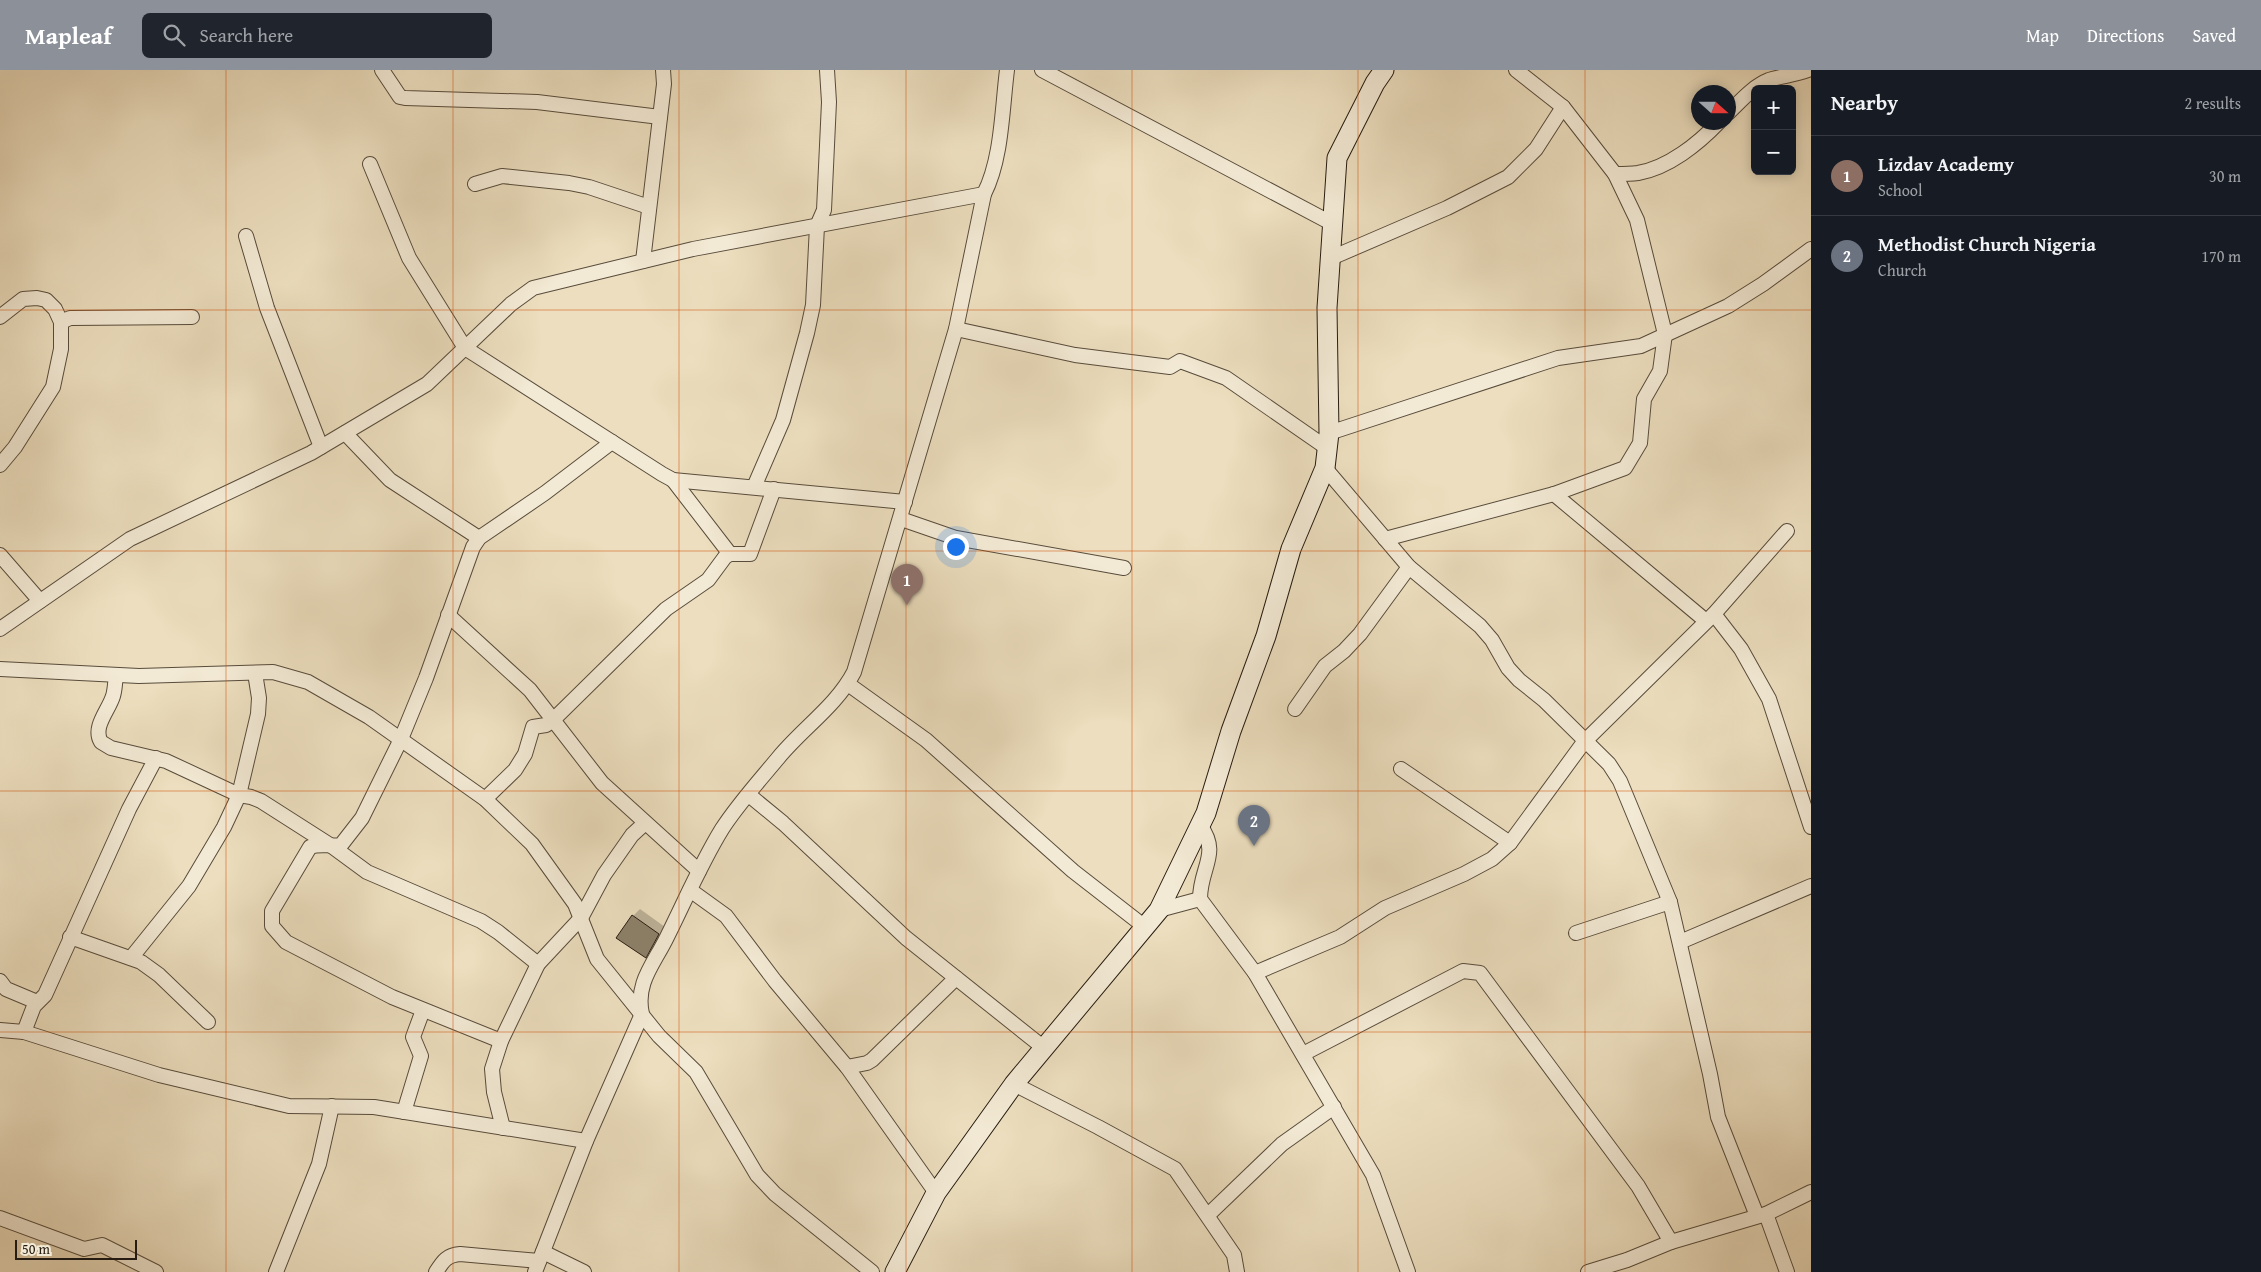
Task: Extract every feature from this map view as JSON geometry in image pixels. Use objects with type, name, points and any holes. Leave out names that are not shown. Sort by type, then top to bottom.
[{"type":"street","points":[[382,70],[400,96],[405,98],[538,102],[660,117]]},
{"type":"street","points":[[643,261],[664,84],[662,70]]},
{"type":"street","points":[[754,486],[783,420],[813,305],[817,226],[824,210],[829,102],[827,70]]},
{"type":"street","points":[[539,1262],[586,1141],[642,1014],[639,1000],[642,982],[699,871],[723,827],[780,756],[848,684],[859,659],[956,329],[984,194],[991,181],[995,164],[1007,70]]},
{"type":"street","points":[[1042,70],[1333,224]]},
{"type":"street","points":[[895,1272],[936,1193],[1014,1084],[1159,910],[1200,825],[1266,636],[1291,549],[1325,468],[1328,440],[1327,308],[1337,158],[1374,82],[1384,70]]},
{"type":"street","points":[[1385,539],[1554,494],[1625,468],[1640,444],[1644,399],[1660,371],[1665,334],[1637,220],[1615,174],[1563,107],[1516,70]]},
{"type":"street","points":[[1736,105],[1752,90],[1769,80],[1808,70]]},
{"type":"street","points":[[1331,258],[1447,208],[1508,177],[1536,148],[1563,107]]},
{"type":"street","points":[[1615,174],[1639,173],[1669,162],[1712,130]]},
{"type":"street","points":[[370,164],[408,258],[465,348],[673,480],[730,554]]},
{"type":"street","points":[[475,184],[502,176],[569,183],[589,187],[649,207]]},
{"type":"street","points":[[0,629],[130,539],[321,447],[427,384],[511,304],[534,288],[693,249],[984,194]]},
{"type":"street","points":[[246,236],[267,308],[321,447]]},
{"type":"street","points":[[1328,440],[1558,358],[1641,346],[1728,306],[1763,284],[1811,249]]},
{"type":"street","points":[[0,317],[23,299],[36,298],[46,300],[55,309],[61,322],[61,350],[53,387],[15,447],[0,465]]},
{"type":"street","points":[[61,322],[70,318],[192,317]]},
{"type":"street","points":[[956,329],[1075,355],[1170,367],[1180,362],[1226,378],[1328,440]]},
{"type":"street","points":[[345,433],[390,480],[479,538]]},
{"type":"street","points":[[501,1041],[392,997],[286,942],[272,926],[272,911],[310,847],[316,845],[333,847],[341,845],[362,818],[401,739],[426,678],[473,547],[479,538],[545,493],[612,442]]},
{"type":"street","points":[[1325,468],[1409,567],[1480,626],[1492,640],[1508,668],[1519,680],[1544,700],[1584,742],[1609,764],[1620,781],[1670,902],[1710,1074],[1718,1117],[1787,1272]]},
{"type":"street","points":[[673,480],[754,486],[905,502]]},
{"type":"street","points":[[485,799],[514,770],[525,754],[533,727],[546,725],[552,721],[666,609],[708,580],[725,557],[730,554],[750,554],[774,489]]},
{"type":"street","points":[[1554,494],[1710,618],[1740,649],[1769,699],[1811,827]]},
{"type":"street","points":[[901,519],[956,538],[1124,568]]},
{"type":"street","points":[[1255,973],[1340,937],[1385,908],[1464,874],[1492,859],[1510,843],[1584,742],[1710,618],[1787,531]]},
{"type":"street","points":[[0,555],[40,602]]},
{"type":"street","points":[[1295,709],[1326,666],[1360,634],[1409,567]]},
{"type":"street","points":[[448,615],[530,690],[552,721],[602,783],[699,871]]},
{"type":"street","points":[[0,669],[116,675],[273,672],[308,682],[369,717],[401,739],[485,799],[532,844],[575,904],[597,959],[659,1036],[696,1072],[758,1175],[775,1194],[872,1272]]},
{"type":"street","points":[[131,958],[189,886],[224,827],[239,795],[258,714],[260,698],[255,673]]},
{"type":"street","points":[[116,675],[114,693],[101,720],[99,739],[101,742],[111,748],[156,758],[239,795],[251,797],[261,802],[333,847],[367,872],[481,920],[538,964]]},
{"type":"street","points":[[848,684],[926,740],[1073,871],[1145,927]]},
{"type":"street","points":[[24,1032],[37,1002],[45,995],[129,809],[156,758]]},
{"type":"street","points":[[1401,769],[1510,843]]},
{"type":"street","points":[[749,794],[783,823],[906,938],[1044,1048]]},
{"type":"street","points":[[503,1128],[494,1092],[492,1069],[501,1041],[538,964],[581,918],[604,875],[632,835],[645,822]]},
{"type":"street","points":[[1200,825],[1208,837],[1211,853],[1200,884],[1200,899],[1255,973],[1373,1175],[1408,1272]]},
{"type":"street","points":[[1680,942],[1811,886]]},
{"type":"street","points":[[690,890],[726,916],[774,981],[847,1067],[936,1193]]},
{"type":"street","points":[[1159,910],[1200,899]]},
{"type":"street","points":[[1576,933],[1670,902]]},
{"type":"street","points":[[70,937],[101,950],[141,962],[159,975],[208,1022]]},
{"type":"street","points":[[1303,1054],[1463,971],[1480,973],[1638,1186],[1671,1242]]},
{"type":"street","points":[[847,1067],[867,1064],[872,1060],[956,978]]},
{"type":"street","points":[[0,981],[11,991],[37,1002]]},
{"type":"street","points":[[404,1112],[421,1056],[413,1037],[423,1010]]},
{"type":"street","points":[[0,1030],[24,1032],[159,1075],[289,1106],[374,1107],[586,1141]]},
{"type":"street","points":[[1014,1084],[1175,1169],[1234,1254],[1237,1272]]},
{"type":"street","points":[[276,1272],[319,1164],[332,1106]]},
{"type":"street","points":[[1208,1216],[1282,1144],[1334,1107]]},
{"type":"street","points":[[1588,1272],[1627,1260],[1671,1242],[1761,1215],[1811,1192]]},
{"type":"street","points":[[0,1218],[84,1249],[102,1245],[156,1272]]},
{"type":"street","points":[[436,1272],[443,1261],[450,1255],[460,1254],[539,1262],[584,1272]]},
{"type":"building","points":[[632,915],[659,934],[646,958],[616,938]]},
{"type":"place","name":"Lizdav Academy","points":[[907,605]]},
{"type":"place","name":"Methodist Church Nigeria","points":[[1254,846]]}]
